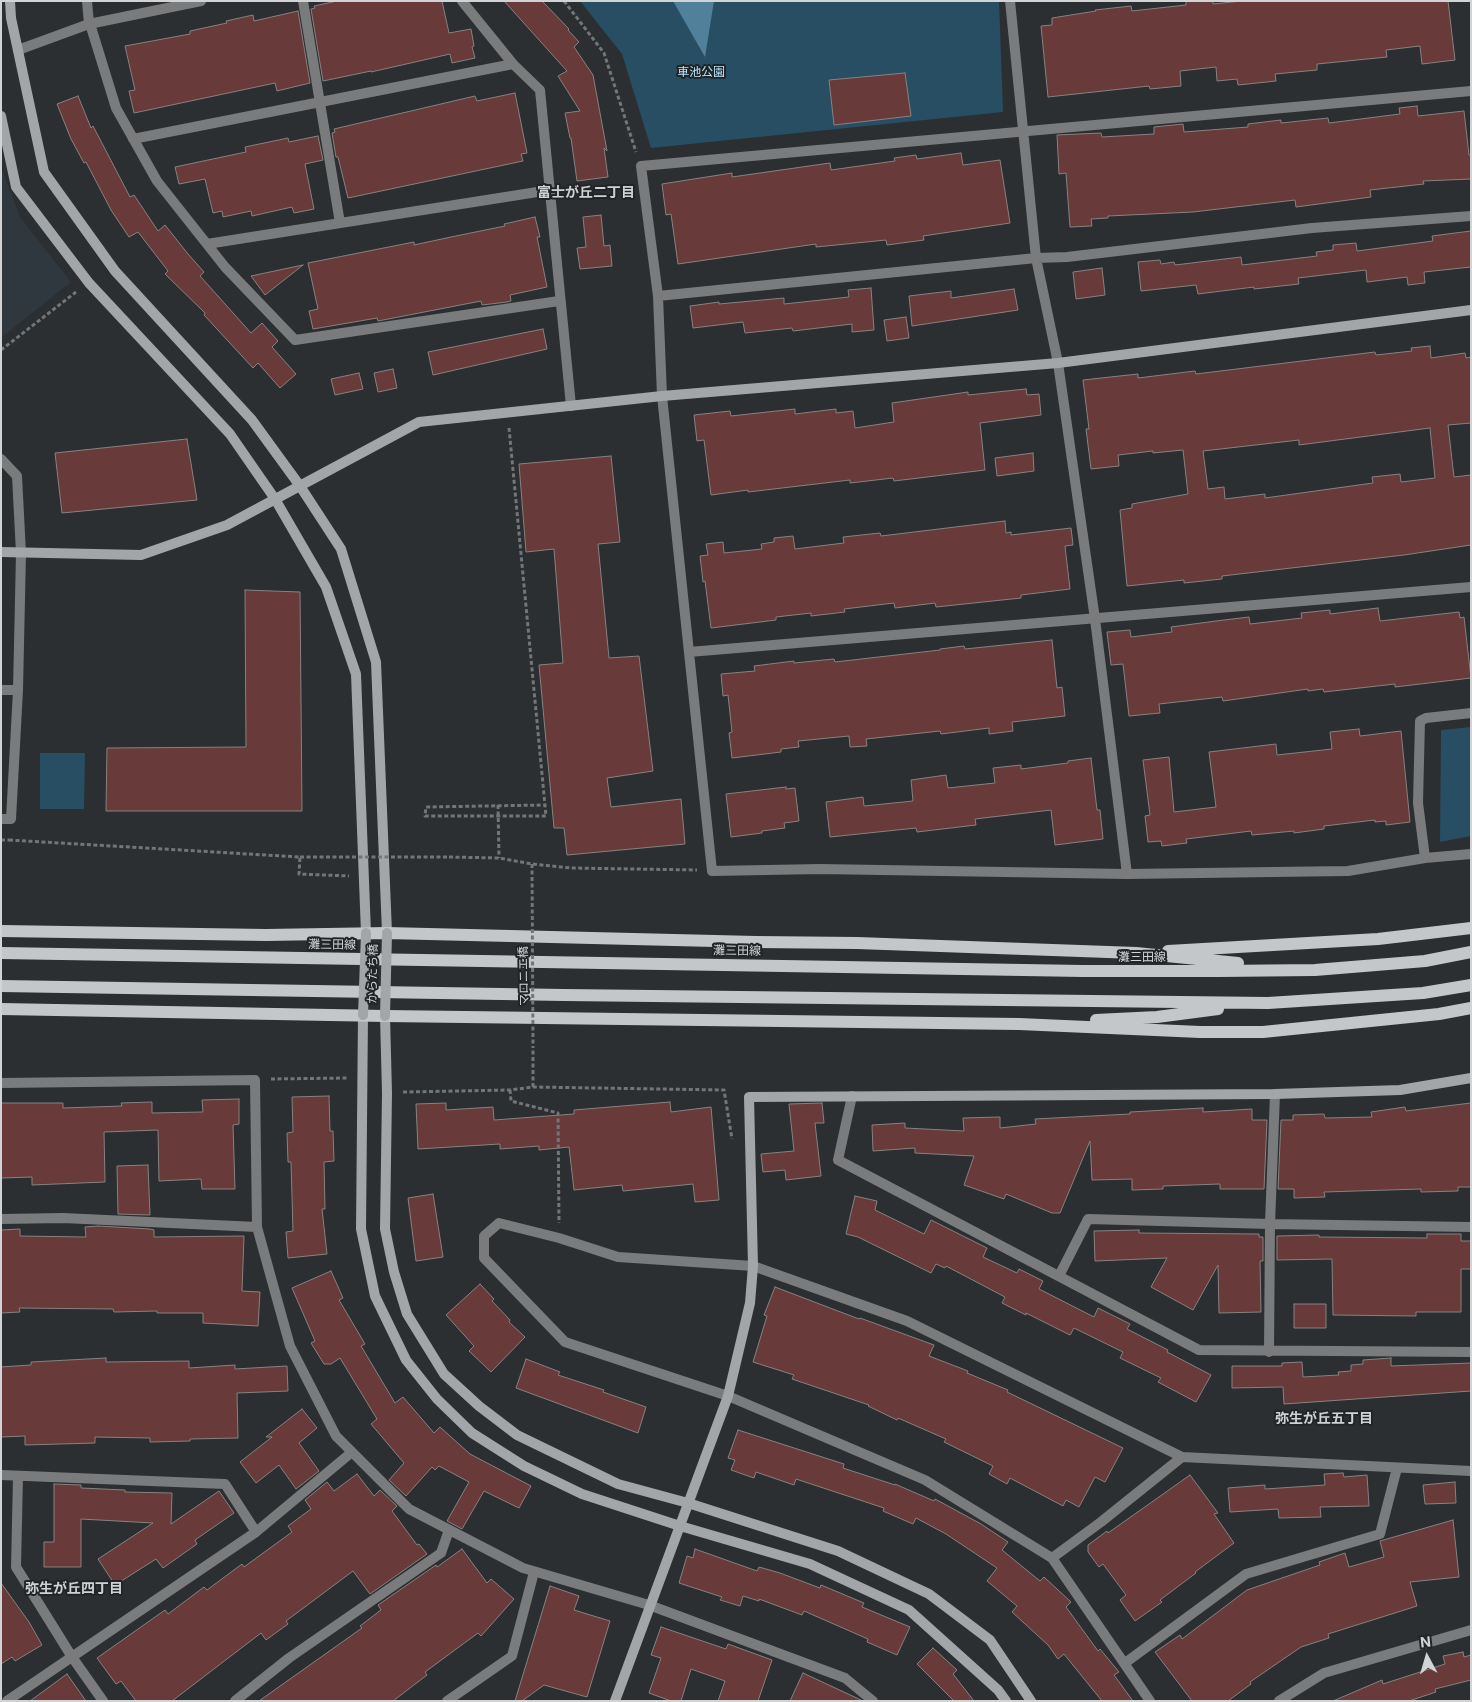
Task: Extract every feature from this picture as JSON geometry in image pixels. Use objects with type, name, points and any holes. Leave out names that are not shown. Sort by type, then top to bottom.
[{"type":"main road","points":[[1136,953],[1378,939],[1471,928]]},
{"type":"main road","points":[[1,931],[256,935],[387,933],[858,943],[1136,953],[1315,970]]},
{"type":"main road","name":"灘三田線","points":[[1,954],[1063,970],[1315,970],[1425,961],[1471,952]]},
{"type":"main road","points":[[1019,1024],[1157,1017],[1268,1003],[1423,993],[1471,985]]},
{"type":"main road","points":[[1,986],[1268,1003]]},
{"type":"main road","points":[[1,1009],[1019,1024],[1200,1032],[1263,1032],[1439,1014],[1471,1008]]},
{"type":"street","name":"からたち橋","points":[[10,1],[11,18],[44,172],[115,271],[252,420],[300,486],[341,549],[376,662],[387,933],[385,1229],[394,1272],[407,1314],[444,1374],[479,1406],[517,1435],[618,1484],[688,1503],[838,1551],[929,1594],[990,1640],[1031,1701]]},
{"type":"street","points":[[87,1],[89,24],[116,108],[157,181],[225,267],[295,340],[560,301]]},
{"type":"street","points":[[18,50],[89,24],[200,1]]},
{"type":"street","points":[[303,1],[340,223]]},
{"type":"street","points":[[462,1],[513,64],[540,90],[571,406]]},
{"type":"street","points":[[1015,1],[1010,1],[1036,258],[1058,363],[1095,619],[1127,874]]},
{"type":"street","points":[[134,139],[513,64]]},
{"type":"street","points":[[1471,91],[641,166],[658,296],[662,396],[712,871],[820,869],[1127,874],[1348,871],[1425,858],[1471,854]]},
{"type":"street","name":"からたち橋","points":[[1,116],[16,187],[89,283],[230,434],[275,499],[326,587],[356,674],[366,933],[363,1015],[361,1229],[374,1296],[406,1360],[437,1400],[472,1433],[524,1466],[582,1494],[680,1526],[810,1564],[909,1610],[998,1690],[1006,1701]]},
{"type":"street","points":[[207,244],[550,190]]},
{"type":"street","points":[[658,296],[1036,258],[1067,257],[1312,228],[1471,216]]},
{"type":"street","points":[[1,552],[141,556],[227,525],[420,422],[662,396],[1058,363],[1471,310]]},
{"type":"street","points":[[1,459],[17,476],[21,553],[18,690],[11,819],[1,819]]},
{"type":"street","points":[[688,652],[1471,587]]},
{"type":"street","points":[[1,690],[18,690]]},
{"type":"street","points":[[1425,858],[1418,803],[1420,721],[1426,718],[1471,713]]},
{"type":"street","points":[[615,1701],[728,1396],[750,1302],[753,1266],[749,1097],[1275,1094],[1400,1090],[1471,1078]]},
{"type":"street","points":[[1,1083],[255,1080],[257,1227],[290,1346],[336,1436],[409,1509],[534,1572],[650,1605],[845,1678],[873,1701]]},
{"type":"street","points":[[1269,1352],[1270,1224],[1275,1094]]},
{"type":"street","points":[[852,1096],[838,1160],[1199,1350],[1471,1352]]},
{"type":"street","points":[[1,1219],[63,1218],[257,1227]]},
{"type":"street","points":[[1059,1276],[1088,1219],[1471,1227]]},
{"type":"street","points":[[1150,1701],[1052,1558],[925,1480],[728,1396],[565,1342],[484,1258],[484,1236],[499,1223],[559,1238],[618,1257],[753,1266],[907,1321],[1182,1457],[1471,1471]]},
{"type":"street","points":[[7,1701],[256,1532],[352,1452]]},
{"type":"street","points":[[1052,1558],[1101,1522],[1182,1457]]},
{"type":"street","points":[[1125,1663],[1246,1574],[1380,1534],[1397,1468]]},
{"type":"street","points":[[1,1475],[225,1484],[256,1532]]},
{"type":"street","points":[[18,1476],[16,1567],[72,1657],[103,1701]]},
{"type":"street","points":[[235,1701],[289,1658],[441,1553],[449,1530]]},
{"type":"street","points":[[447,1701],[512,1656],[534,1572]]},
{"type":"street","points":[[1279,1701],[1324,1672],[1471,1630]]},
{"type":"path","points":[[564,1],[604,53],[641,166]]},
{"type":"path","points":[[1,350],[89,283]]},
{"type":"path","points":[[508,413],[545,804],[546,816],[425,816],[426,806],[545,804]]},
{"type":"path","points":[[498,804],[499,858]]},
{"type":"path","points":[[9,840],[300,857],[499,858],[571,868],[712,871]]},
{"type":"path","points":[[300,857],[299,874],[364,877]]},
{"type":"path","name":"マロニエ橋","points":[[532,864],[534,1087]]},
{"type":"path","points":[[255,1080],[362,1077]]},
{"type":"path","points":[[387,1092],[510,1090],[534,1087],[724,1090],[734,1149]]},
{"type":"path","points":[[510,1090],[511,1101],[558,1114],[559,1238]]},
{"type":"shaded area","points":[[673,1],[714,1],[705,57]]},
{"type":"shaded area","points":[[1,167],[20,217],[71,282],[1,338]]},
{"type":"green space","name":"車池公園","points":[[580,1],[999,1],[1003,112],[651,148],[622,54]]},
{"type":"green space","points":[[1471,727],[1471,836],[1440,842],[1441,730]]},
{"type":"green space","points":[[40,753],[85,753],[84,809],[40,809]]},
{"type":"building","points":[[337,1],[442,1],[449,33],[471,29],[475,58],[452,63],[450,54],[323,81],[311,9],[315,8],[314,6]]},
{"type":"building","points":[[504,1],[542,1],[579,42],[574,47],[593,75],[607,151],[604,148],[608,177],[577,181],[571,138],[565,113],[580,111],[558,76],[567,71]]},
{"type":"building","points":[[1186,1],[1213,1],[1213,4],[1242,1],[1448,1],[1455,60],[1422,64],[1420,46],[1386,50],[1387,57],[1317,64],[1317,70],[1275,74],[1276,81],[1238,85],[1237,79],[1217,81],[1216,67],[1180,71],[1181,86],[1150,89],[1149,86],[1048,97],[1041,26],[1052,25],[1052,18],[1131,6],[1132,11],[1186,5]]},
{"type":"building","points":[[298,11],[310,83],[277,91],[275,83],[134,113],[129,91],[135,90],[125,46],[190,34],[190,31],[253,15],[254,21]]},
{"type":"building","points":[[905,73],[911,116],[834,125],[829,80]]},
{"type":"building","points":[[515,93],[527,153],[521,154],[523,161],[348,198],[338,157],[336,157],[332,133],[335,132],[334,129],[475,96],[477,101]]},
{"type":"building","points":[[78,96],[91,128],[93,126],[130,197],[134,195],[158,231],[165,225],[204,272],[200,276],[251,333],[262,323],[278,341],[272,347],[296,374],[280,388],[258,363],[253,368],[204,315],[205,313],[165,274],[168,271],[138,232],[129,237],[111,210],[86,162],[84,163],[71,139],[57,104]]},
{"type":"building","points":[[1417,106],[1418,116],[1464,111],[1469,155],[1471,155],[1471,179],[1423,181],[1424,184],[1370,190],[1371,197],[1296,207],[1295,200],[1193,212],[1108,216],[1108,218],[1091,219],[1092,226],[1070,227],[1066,173],[1059,174],[1057,135],[1101,133],[1102,137],[1154,134],[1154,127],[1183,124],[1184,132],[1248,127],[1248,124],[1281,120],[1281,123],[1328,118],[1329,123],[1400,114],[1399,108]]},
{"type":"building","points":[[318,136],[323,160],[305,164],[314,209],[294,213],[292,207],[252,216],[251,211],[223,217],[222,211],[213,213],[205,179],[179,184],[175,167],[246,152],[245,147],[288,138],[289,142]]},
{"type":"building","points":[[961,153],[963,165],[1000,160],[1010,223],[923,236],[924,240],[887,245],[886,240],[816,247],[816,244],[678,264],[671,214],[666,215],[662,184],[732,173],[732,177],[830,163],[831,170],[895,161],[894,158],[916,155],[917,159]]},
{"type":"building","points":[[601,215],[604,246],[610,245],[612,266],[580,269],[577,248],[586,247],[583,217]]},
{"type":"building","points":[[535,217],[540,237],[537,237],[547,287],[510,295],[511,301],[507,302],[482,305],[481,301],[378,321],[377,318],[313,329],[309,311],[318,309],[308,263],[414,242],[414,245],[505,226],[504,224]]},
{"type":"building","points":[[1471,231],[1471,267],[1424,272],[1425,283],[1408,285],[1407,277],[1367,282],[1366,270],[1298,278],[1299,284],[1254,289],[1254,287],[1198,294],[1196,285],[1141,291],[1138,262],[1160,260],[1161,264],[1174,262],[1175,265],[1241,257],[1242,265],[1317,256],[1316,252],[1333,250],[1333,245],[1356,243],[1357,251],[1433,241],[1432,236]]},
{"type":"building","points":[[303,265],[265,295],[251,276]]},
{"type":"building","points":[[1102,268],[1105,295],[1076,299],[1073,272]]},
{"type":"building","points":[[871,288],[874,330],[852,332],[852,324],[793,331],[792,328],[745,333],[743,322],[693,328],[690,306],[719,302],[719,304],[784,298],[784,304],[849,297],[848,290]]},
{"type":"building","points":[[1014,289],[1018,310],[912,326],[909,296],[951,291],[951,298]]},
{"type":"building","points":[[906,317],[909,338],[887,341],[884,320]]},
{"type":"building","points":[[543,329],[547,349],[433,375],[428,352]]},
{"type":"building","points":[[1430,346],[1431,358],[1465,353],[1466,358],[1471,357],[1471,423],[1448,425],[1454,477],[1471,475],[1471,545],[1404,555],[1222,576],[1222,579],[1184,583],[1184,580],[1127,586],[1120,510],[1132,508],[1132,504],[1188,494],[1183,450],[1118,455],[1119,466],[1091,469],[1086,429],[1089,429],[1083,380],[1138,374],[1138,378],[1195,371],[1196,374],[1375,352],[1376,355],[1412,351],[1411,348]],"holes":[[[1430,428],[1435,478],[1401,482],[1400,474],[1372,477],[1373,483],[1265,498],[1265,494],[1225,499],[1224,487],[1208,489],[1203,451],[1299,440],[1299,445]]]},
{"type":"building","points":[[393,369],[397,388],[378,392],[374,373]]},
{"type":"building","points":[[359,373],[363,389],[335,395],[331,379]]},
{"type":"building","points":[[1026,389],[1027,395],[1039,394],[1041,415],[980,423],[985,470],[894,481],[893,478],[850,483],[850,480],[711,495],[704,440],[697,441],[694,415],[730,411],[731,416],[795,409],[795,414],[836,409],[836,413],[853,411],[855,428],[894,422],[892,403],[968,392],[968,395]]},
{"type":"building","points":[[187,439],[197,500],[62,513],[55,453]]},
{"type":"building","points":[[1033,453],[1034,471],[997,476],[995,458]]},
{"type":"building","points":[[611,456],[620,542],[598,544],[609,658],[639,656],[653,771],[607,778],[611,807],[681,799],[685,844],[567,855],[564,828],[554,828],[539,665],[563,663],[554,549],[526,552],[519,464]]},
{"type":"building","points":[[1005,521],[1006,533],[1011,532],[1011,535],[1071,528],[1073,545],[1065,546],[1070,589],[1021,595],[1021,598],[936,607],[935,603],[895,608],[894,603],[844,609],[845,612],[811,616],[811,613],[776,617],[776,620],[711,628],[700,556],[708,555],[706,544],[723,542],[724,553],[762,549],[761,544],[774,542],[774,538],[793,536],[795,549],[844,543],[843,537],[880,533],[881,536]]},
{"type":"building","points":[[245,590],[300,592],[302,811],[106,811],[107,748],[246,747]]},
{"type":"building","points":[[1378,608],[1380,621],[1459,612],[1460,618],[1464,617],[1471,678],[1395,687],[1395,684],[1324,692],[1323,689],[1308,691],[1308,689],[1223,701],[1222,697],[1159,704],[1160,713],[1129,716],[1123,664],[1111,665],[1107,632],[1130,630],[1131,637],[1172,632],[1171,627],[1249,617],[1250,624],[1302,618],[1301,613],[1330,610],[1330,614]]},
{"type":"building","points":[[1052,640],[1057,688],[1062,687],[1065,716],[1012,722],[1013,731],[989,734],[989,728],[941,734],[940,731],[866,739],[867,746],[850,747],[849,736],[798,741],[799,747],[781,749],[781,752],[732,758],[729,733],[732,732],[728,695],[723,696],[721,674],[755,671],[754,666],[794,661],[794,663],[834,659],[835,662],[964,646],[965,649]]},
{"type":"building","points":[[1359,729],[1360,736],[1401,731],[1410,822],[1386,825],[1386,821],[1375,822],[1375,820],[1324,826],[1324,829],[1294,833],[1294,831],[1252,835],[1251,831],[1186,839],[1187,843],[1162,846],[1161,841],[1148,842],[1145,816],[1150,815],[1143,760],[1169,757],[1174,812],[1216,807],[1209,752],[1276,744],[1277,755],[1332,749],[1330,732]]},
{"type":"building","points":[[1091,758],[1097,810],[1100,810],[1103,839],[1055,845],[1051,810],[975,819],[976,825],[917,832],[916,828],[830,837],[826,802],[863,797],[864,806],[913,801],[911,780],[946,775],[948,788],[995,783],[993,768],[1021,765],[1021,769]]},
{"type":"building","points":[[786,787],[786,789],[795,788],[799,821],[784,823],[785,828],[731,837],[726,794]]},
{"type":"building","points":[[329,1096],[330,1131],[333,1131],[334,1161],[324,1162],[325,1209],[322,1209],[327,1254],[288,1258],[286,1232],[293,1231],[291,1162],[288,1162],[287,1133],[293,1132],[292,1097]]},
{"type":"building","points":[[239,1099],[239,1124],[233,1125],[235,1189],[202,1189],[201,1179],[159,1181],[158,1130],[104,1132],[105,1182],[32,1185],[32,1177],[1,1178],[1,1103],[63,1103],[63,1108],[122,1106],[121,1103],[152,1102],[152,1113],[203,1112],[202,1100]]},
{"type":"building","points":[[670,1102],[671,1112],[711,1107],[719,1200],[695,1202],[693,1184],[623,1191],[622,1185],[574,1190],[569,1147],[539,1150],[539,1146],[500,1149],[500,1144],[418,1149],[416,1104],[446,1103],[446,1110],[493,1107],[494,1120],[574,1114],[574,1110]]},
{"type":"building","points":[[822,1103],[824,1123],[815,1123],[821,1176],[786,1180],[785,1170],[763,1172],[761,1154],[794,1151],[789,1104]]},
{"type":"building","points":[[1471,1103],[1471,1187],[1458,1187],[1458,1191],[1421,1192],[1421,1189],[1324,1192],[1325,1197],[1294,1198],[1294,1189],[1278,1189],[1281,1120],[1293,1120],[1293,1115],[1324,1114],[1325,1118],[1372,1117],[1371,1112],[1405,1107],[1406,1111]]},
{"type":"building","points":[[1203,1108],[1203,1112],[1252,1109],[1252,1120],[1267,1120],[1264,1189],[1220,1189],[1220,1184],[1163,1186],[1163,1189],[1132,1190],[1132,1179],[1092,1180],[1090,1141],[1060,1213],[1052,1213],[1006,1194],[1004,1199],[964,1185],[974,1156],[915,1153],[915,1148],[873,1151],[872,1125],[905,1123],[905,1128],[964,1131],[963,1118],[1000,1117],[1000,1128],[1036,1124],[1035,1119]]},
{"type":"building","points":[[148,1165],[150,1215],[118,1214],[117,1166]]},
{"type":"building","points":[[433,1194],[443,1257],[416,1261],[408,1198]]},
{"type":"building","points":[[855,1196],[877,1201],[875,1210],[924,1234],[931,1220],[987,1248],[983,1257],[1017,1273],[1019,1269],[1043,1281],[1039,1289],[1094,1317],[1098,1308],[1130,1324],[1127,1329],[1211,1375],[1196,1402],[1158,1382],[1161,1378],[1120,1358],[1123,1352],[1074,1328],[1070,1335],[1026,1313],[1026,1315],[1002,1303],[1005,1297],[946,1266],[945,1268],[936,1264],[931,1273],[858,1237],[846,1234]]},
{"type":"building","points":[[85,1227],[150,1229],[154,1230],[154,1237],[244,1236],[242,1291],[260,1292],[258,1326],[203,1323],[203,1313],[114,1312],[113,1309],[19,1308],[20,1312],[1,1313],[1,1230],[20,1229],[20,1236],[86,1237]]},
{"type":"building","points":[[1139,1230],[1139,1233],[1259,1234],[1259,1237],[1263,1237],[1263,1261],[1260,1261],[1261,1312],[1219,1313],[1218,1265],[1193,1310],[1151,1287],[1167,1258],[1095,1261],[1094,1231]]},
{"type":"building","points":[[1427,1234],[1461,1234],[1461,1241],[1471,1241],[1471,1269],[1461,1269],[1461,1312],[1416,1312],[1416,1316],[1333,1315],[1332,1259],[1277,1260],[1277,1236],[1319,1235],[1319,1237],[1427,1238]]},
{"type":"building","points":[[331,1271],[343,1298],[339,1300],[365,1344],[361,1346],[395,1403],[403,1397],[434,1433],[440,1427],[470,1454],[531,1486],[519,1508],[484,1491],[462,1529],[447,1521],[469,1482],[439,1466],[435,1470],[432,1467],[406,1496],[389,1480],[404,1463],[371,1424],[377,1419],[340,1358],[331,1364],[324,1364],[311,1343],[315,1341],[292,1288]]},
{"type":"building","points":[[480,1284],[494,1299],[492,1301],[510,1320],[509,1322],[525,1337],[491,1372],[469,1351],[474,1346],[446,1315]]},
{"type":"building","points":[[775,1287],[934,1345],[929,1356],[968,1371],[967,1373],[1008,1390],[1007,1392],[1123,1448],[1105,1482],[1095,1477],[1079,1507],[1066,1500],[1063,1506],[1010,1478],[1007,1484],[989,1474],[993,1466],[944,1442],[946,1439],[898,1418],[897,1420],[869,1405],[792,1379],[794,1375],[753,1362],[767,1316],[764,1315]]},
{"type":"building","points":[[1294,1304],[1326,1304],[1326,1328],[1294,1328]]},
{"type":"building","points":[[106,1358],[106,1362],[189,1361],[189,1368],[235,1365],[235,1369],[287,1366],[288,1391],[237,1393],[238,1438],[150,1442],[150,1438],[95,1437],[95,1443],[25,1445],[25,1436],[1,1437],[1,1367],[31,1365],[31,1362]]},
{"type":"building","points":[[1391,1358],[1391,1366],[1471,1363],[1471,1391],[1284,1404],[1283,1387],[1232,1388],[1232,1366],[1282,1366],[1282,1363],[1302,1362],[1303,1377],[1339,1375],[1338,1372],[1351,1371],[1351,1365],[1363,1364],[1363,1360]]},
{"type":"building","points":[[526,1359],[560,1372],[558,1375],[604,1390],[603,1392],[646,1407],[638,1433],[516,1388]]},
{"type":"building","points":[[302,1409],[317,1428],[299,1443],[319,1471],[296,1489],[279,1465],[256,1483],[240,1462],[272,1437],[266,1437]]},
{"type":"building","points":[[738,1430],[844,1464],[843,1468],[895,1484],[934,1501],[935,1499],[981,1524],[1008,1542],[1002,1550],[1040,1581],[1044,1577],[1071,1602],[1066,1607],[1098,1651],[1100,1649],[1119,1672],[1114,1675],[1133,1701],[1102,1701],[1064,1654],[1058,1659],[1048,1645],[1012,1612],[1017,1606],[987,1581],[997,1568],[946,1534],[916,1518],[913,1524],[883,1511],[884,1508],[796,1479],[794,1485],[756,1472],[754,1478],[731,1470],[735,1460],[728,1458]]},
{"type":"building","points":[[1343,1473],[1344,1477],[1367,1475],[1369,1506],[1320,1507],[1321,1517],[1279,1518],[1278,1509],[1230,1512],[1228,1488],[1265,1485],[1265,1489],[1325,1485],[1324,1474]]},
{"type":"building","points":[[357,1474],[374,1496],[380,1490],[397,1506],[392,1511],[417,1545],[419,1544],[427,1554],[370,1594],[353,1571],[286,1621],[288,1624],[266,1640],[261,1633],[172,1701],[136,1701],[121,1681],[116,1684],[97,1658],[165,1610],[168,1614],[204,1587],[207,1590],[242,1564],[244,1567],[292,1532],[288,1526],[311,1509],[305,1500],[327,1482],[334,1491]]},
{"type":"building","points":[[1190,1475],[1218,1513],[1214,1514],[1234,1543],[1160,1600],[1162,1602],[1135,1621],[1120,1600],[1126,1595],[1103,1564],[1099,1567],[1088,1552],[1088,1545]]},
{"type":"building","points":[[1455,1482],[1456,1503],[1425,1504],[1423,1485]]},
{"type":"building","points":[[54,1484],[81,1485],[81,1488],[125,1490],[125,1492],[172,1493],[171,1524],[219,1491],[234,1513],[195,1540],[197,1544],[163,1568],[156,1559],[115,1585],[98,1559],[153,1523],[81,1519],[81,1567],[44,1567],[44,1542],[54,1542]]},
{"type":"building","points":[[1453,1520],[1459,1577],[1410,1582],[1417,1606],[1328,1634],[1329,1638],[1301,1647],[1250,1682],[1251,1684],[1228,1701],[1192,1701],[1155,1652],[1180,1635],[1182,1639],[1247,1590],[1320,1565],[1319,1562],[1345,1553],[1349,1567],[1384,1557],[1380,1541]]},
{"type":"building","points":[[462,1549],[487,1583],[491,1579],[514,1599],[481,1636],[478,1633],[425,1672],[427,1675],[393,1701],[259,1701],[362,1628],[360,1626],[381,1610],[378,1605]]},
{"type":"building","points":[[695,1549],[757,1571],[759,1567],[820,1588],[821,1585],[864,1603],[862,1607],[910,1627],[897,1655],[867,1642],[868,1639],[804,1611],[802,1615],[759,1599],[759,1601],[743,1596],[740,1606],[720,1600],[722,1597],[679,1583],[687,1556],[693,1558]]},
{"type":"building","points":[[1,1583],[29,1622],[42,1645],[15,1661],[12,1657],[1,1664]]},
{"type":"building","points":[[550,1586],[579,1596],[574,1610],[610,1621],[587,1697],[544,1685],[522,1701],[515,1701]]},
{"type":"building","points":[[661,1627],[726,1649],[728,1644],[772,1660],[758,1701],[718,1701],[725,1681],[691,1669],[681,1701],[671,1701],[649,1693],[661,1658],[651,1655]]},
{"type":"building","points":[[933,1648],[957,1670],[953,1674],[974,1701],[954,1701],[917,1664]]},
{"type":"building","points":[[1463,1652],[1464,1657],[1471,1655],[1471,1680],[1435,1689],[1436,1692],[1409,1701],[1333,1701],[1382,1680],[1383,1684],[1445,1664],[1443,1656]]},
{"type":"building","points":[[803,1673],[861,1700],[862,1701],[790,1701]]},
{"type":"building","points":[[67,1674],[86,1701],[30,1701]]},
{"type":"district","name":"富士が丘二丁目","points":[[586,193]]},
{"type":"district","name":"弥生が丘五丁目","points":[[1324,1419]]},
{"type":"district","name":"弥生が丘四丁目","points":[[74,1589]]}]
